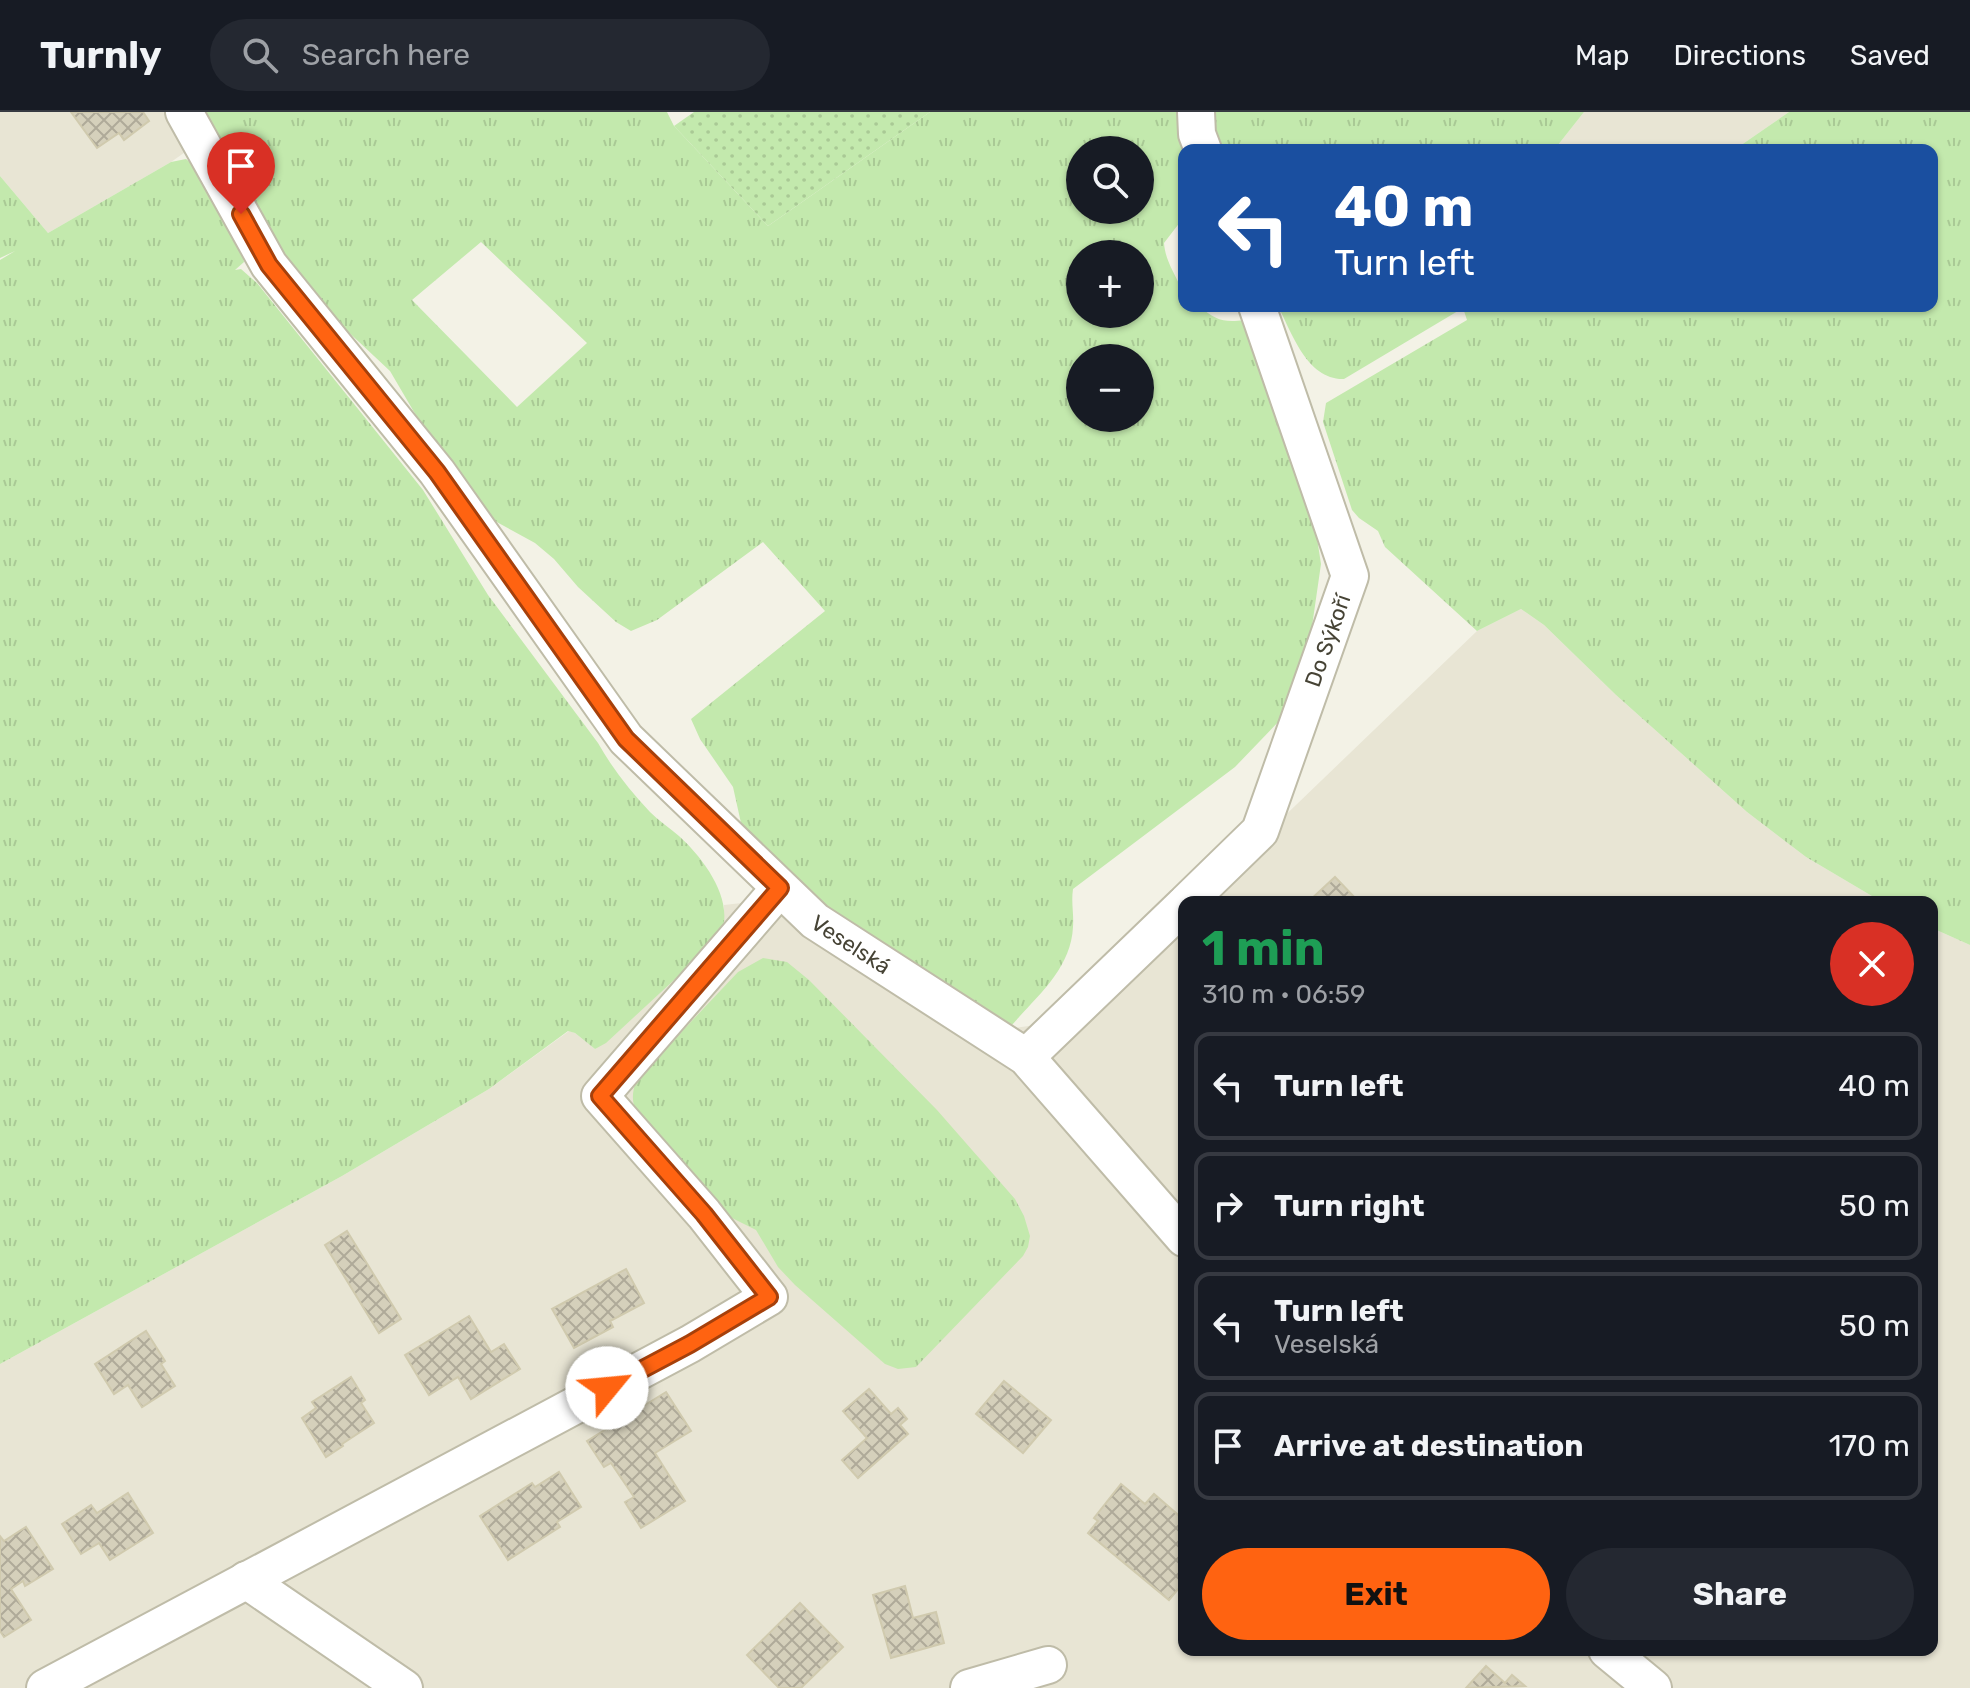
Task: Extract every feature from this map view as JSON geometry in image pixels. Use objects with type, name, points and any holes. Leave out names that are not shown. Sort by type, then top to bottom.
[{"type":"street","name":"Veselská","points":[[184,112],[269,265],[437,472],[626,739],[815,921],[1026,1057],[1178,1231]]},
{"type":"street","points":[[1196,112],[1201,144]]},
{"type":"street","name":"Do Sýkoří","points":[[1192,896],[1260,831],[1350,576],[1259,312]]},
{"type":"street","points":[[45,1688],[690,1344],[769,1297],[704,1214],[600,1096],[780,888]]},
{"type":"street","name":"Do Sýkoří","points":[[1026,1057],[1178,910]]},
{"type":"street","points":[[246,1580],[404,1688]]},
{"type":"street","points":[[1614,1656],[1653,1688]]},
{"type":"street","points":[[969,1688],[1048,1665]]},
{"type":"shaded area","points":[[0,112],[194,112],[208,136],[171,162],[48,233],[0,176]]},
{"type":"shaded area","points":[[1584,112],[1789,112],[1743,144],[1559,144]]},
{"type":"shaded area","points":[[1521,609],[1544,625],[1616,695],[1747,812],[1806,857],[1872,896],[1201,896],[1477,631]]},
{"type":"shaded area","points":[[804,896],[1014,1028],[1072,1020],[1178,919],[1178,1656],[1938,1656],[1938,931],[1970,945],[1970,1688],[0,1688],[0,1364],[342,1176],[489,1089],[569,1031],[595,1049],[724,924],[724,905]]},
{"type":"green space","points":[[194,112],[667,112],[674,126],[768,226],[930,112],[1180,112],[1183,144],[1178,144],[1178,225],[1164,243],[1178,282],[1178,312],[1207,312],[1220,319],[1244,320],[1313,512],[1321,564],[1306,668],[1283,717],[1235,767],[1073,889],[1073,927],[1066,956],[1051,981],[1011,1026],[854,935],[745,841],[733,787],[700,739],[691,719],[825,611],[763,542],[657,620],[631,631],[616,622],[535,543],[482,514],[424,429],[390,371],[311,297],[290,271]],"holes":[[[481,242],[587,343],[517,407],[412,300]]]},
{"type":"green space","points":[[694,112],[930,112],[768,226],[674,126]]},
{"type":"green space","points":[[1210,112],[1584,112],[1559,144],[1216,144]]},
{"type":"green space","points":[[1789,112],[1970,112],[1970,945],[1938,931],[1938,896],[1872,896],[1806,857],[1747,812],[1616,695],[1544,625],[1521,609],[1477,631],[1385,547],[1378,531],[1352,510],[1323,422],[1326,403],[1467,320],[1464,312],[1938,312],[1938,144],[1743,144]]},
{"type":"green space","points":[[186,159],[196,167],[218,211],[241,246],[244,262],[235,270],[241,269],[257,283],[423,490],[488,595],[628,788],[704,864],[722,898],[724,922],[713,944],[606,1043],[595,1049],[568,1031],[489,1089],[342,1176],[0,1364],[0,260],[15,251],[0,258],[0,176],[48,233],[171,162]]},
{"type":"green space","points":[[1281,312],[1456,312],[1344,379],[1320,372],[1295,341]]},
{"type":"green space","points":[[763,958],[787,962],[809,980],[937,1110],[1015,1199],[1024,1216],[1030,1236],[1023,1256],[916,1367],[898,1369],[885,1364],[795,1285],[778,1267],[756,1230],[726,1215],[636,1110],[633,1098],[636,1080],[738,972]]},
{"type":"building","points":[[71,112],[143,112],[149,121],[124,140],[119,133],[97,148]]},
{"type":"building","points":[[1335,877],[1353,896],[1314,896]]},
{"type":"building","points":[[347,1231],[401,1319],[379,1333],[325,1245]]},
{"type":"building","points":[[626,1269],[644,1303],[610,1321],[613,1327],[574,1348],[552,1309]]},
{"type":"building","points":[[469,1316],[491,1352],[504,1344],[520,1369],[471,1399],[458,1377],[429,1395],[405,1355]]},
{"type":"building","points":[[146,1331],[165,1361],[161,1364],[175,1386],[142,1407],[128,1385],[114,1394],[95,1364]]},
{"type":"building","points":[[351,1377],[365,1400],[361,1403],[374,1423],[326,1457],[302,1418],[316,1408],[312,1402]]},
{"type":"building","points":[[1004,1381],[1051,1420],[1023,1453],[976,1414]]},
{"type":"building","points":[[869,1389],[891,1414],[898,1408],[907,1419],[900,1425],[908,1434],[858,1478],[842,1460],[867,1438],[843,1411]]},
{"type":"building","points":[[666,1392],[691,1431],[655,1453],[685,1501],[641,1528],[625,1502],[634,1497],[611,1463],[604,1467],[587,1441]]},
{"type":"building","points":[[559,1472],[581,1507],[557,1522],[560,1527],[508,1560],[480,1516],[532,1483],[535,1487]]},
{"type":"building","points":[[1121,1484],[1145,1504],[1154,1494],[1178,1515],[1178,1589],[1169,1600],[1088,1533],[1098,1521],[1094,1518]]},
{"type":"building","points":[[128,1493],[153,1533],[110,1560],[99,1543],[81,1554],[62,1524],[91,1505],[97,1513]]},
{"type":"building","points":[[26,1527],[53,1569],[25,1586],[23,1581],[11,1589],[31,1620],[4,1637],[0,1631],[0,1536],[4,1541]]},
{"type":"building","points":[[905,1586],[913,1618],[936,1612],[944,1643],[891,1658],[873,1595]]},
{"type":"building","points":[[800,1603],[843,1647],[801,1688],[779,1688],[747,1655]]},
{"type":"building","points":[[1486,1666],[1505,1683],[1512,1675],[1525,1686],[1466,1688]]},
{"type":"route","points":[[241,214],[269,265],[437,472],[626,739],[780,888],[600,1096],[704,1214],[769,1297],[607,1388]]}]
